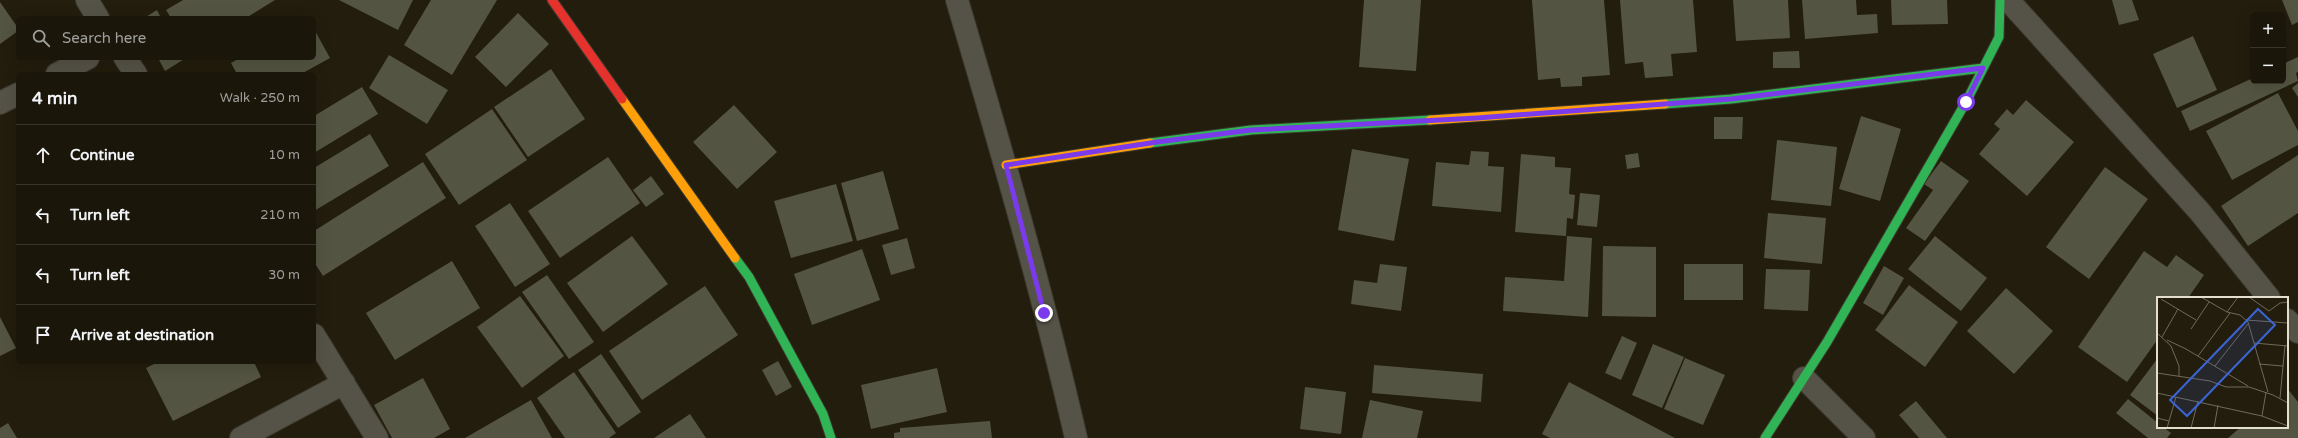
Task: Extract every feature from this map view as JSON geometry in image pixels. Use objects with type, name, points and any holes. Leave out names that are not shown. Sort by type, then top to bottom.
[{"type":"street","points":[[87,0],[97,16]]},
{"type":"street","points":[[552,0],[749,277],[823,414],[831,438]]},
{"type":"street","points":[[957,0],[1006,165],[1062,376],[1076,438]]},
{"type":"street","points":[[1765,438],[1827,342],[1962,109],[1999,37],[2000,0]]},
{"type":"street","points":[[2008,0],[2200,212],[2268,297]]},
{"type":"street","points":[[61,72],[84,60]]},
{"type":"street","points":[[126,60],[135,72]]},
{"type":"street","points":[[1006,165],[1157,142],[1251,130],[1485,117],[1731,99],[1983,68]]},
{"type":"street","points":[[0,103],[16,95]]},
{"type":"street","points":[[2288,321],[2298,332]]},
{"type":"street","points":[[316,338],[377,438]]},
{"type":"street","points":[[1804,378],[1864,438]]},
{"type":"street","points":[[241,438],[344,383]]},
{"type":"building","points":[[183,0],[275,0],[249,16],[170,16],[166,10]]},
{"type":"building","points":[[339,0],[413,0],[398,30]]},
{"type":"building","points":[[431,0],[497,0],[452,75],[404,45]]},
{"type":"building","points":[[1364,0],[1421,0],[1416,71],[1359,67]]},
{"type":"building","points":[[1532,0],[1604,0],[1610,75],[1582,77],[1582,86],[1561,87],[1560,78],[1538,80]]},
{"type":"building","points":[[1620,0],[1693,0],[1697,52],[1671,54],[1673,76],[1645,78],[1643,62],[1625,64]]},
{"type":"building","points":[[1733,0],[1788,0],[1790,38],[1736,41]]},
{"type":"building","points":[[1802,0],[1856,0],[1857,15],[1877,14],[1878,33],[1805,39]]},
{"type":"building","points":[[1891,0],[1947,0],[1948,24],[1892,25]]},
{"type":"building","points":[[2112,0],[2132,0],[2139,20],[2119,25]]},
{"type":"building","points":[[2282,0],[2298,0],[2298,22],[2292,25]]},
{"type":"building","points":[[0,2],[16,25],[16,32],[0,44]]},
{"type":"building","points":[[157,10],[160,16],[147,16]]},
{"type":"building","points":[[518,13],[549,44],[506,87],[475,57]]},
{"type":"building","points":[[316,33],[330,58],[305,72],[236,72],[231,63],[236,60],[316,60]]},
{"type":"building","points":[[2193,36],[2217,90],[2177,108],[2153,54]]},
{"type":"building","points":[[1799,51],[1800,68],[1773,68],[1773,52]]},
{"type":"building","points":[[389,55],[448,90],[427,124],[369,88]]},
{"type":"building","points":[[2298,57],[2298,72],[2296,73],[2298,81],[2190,131],[2181,111],[2250,79],[2250,84],[2286,84],[2286,63]]},
{"type":"building","points":[[159,60],[183,60],[165,71]]},
{"type":"building","points":[[551,69],[585,119],[528,157],[494,107]]},
{"type":"building","points":[[2298,83],[2298,97],[2292,88]]},
{"type":"building","points":[[362,87],[378,114],[316,152],[316,115]]},
{"type":"building","points":[[2278,93],[2298,131],[2298,145],[2232,180],[2206,131]]},
{"type":"building","points":[[2026,100],[2074,142],[2027,196],[1979,154],[2000,129],[1994,124],[2007,109],[2013,115]]},
{"type":"building","points":[[734,105],[777,152],[737,189],[693,142]]},
{"type":"building","points":[[492,109],[527,160],[459,205],[425,154]]},
{"type":"building","points":[[1861,116],[1901,129],[1880,201],[1839,189]]},
{"type":"building","points":[[1714,117],[1743,117],[1742,139],[1714,139]]},
{"type":"building","points":[[370,134],[389,166],[316,210],[316,167]]},
{"type":"building","points":[[1777,140],[1837,147],[1831,206],[1771,200]]},
{"type":"building","points":[[1352,149],[1409,159],[1394,241],[1338,230]]},
{"type":"building","points":[[1471,151],[1489,152],[1488,166],[1504,167],[1501,212],[1432,206],[1436,162],[1469,165]]},
{"type":"building","points":[[1638,153],[1640,167],[1627,169],[1625,155]]},
{"type":"building","points":[[1521,154],[1555,157],[1555,167],[1571,168],[1569,194],[1575,195],[1573,219],[1567,218],[1566,236],[1515,232]]},
{"type":"building","points":[[2298,155],[2298,213],[2248,246],[2221,206]]},
{"type":"building","points":[[608,157],[640,203],[560,258],[528,211]]},
{"type":"building","points":[[1941,161],[1969,181],[1925,241],[1906,228],[1933,190],[1924,184]]},
{"type":"building","points":[[423,162],[446,198],[323,276],[316,265],[316,230]]},
{"type":"building","points":[[2105,167],[2148,199],[2089,279],[2046,247]]},
{"type":"building","points":[[883,171],[899,229],[857,241],[841,183]]},
{"type":"building","points":[[651,176],[664,194],[646,207],[633,190]]},
{"type":"building","points":[[836,184],[853,241],[791,258],[774,201]]},
{"type":"building","points":[[1580,193],[1600,195],[1597,227],[1577,225]]},
{"type":"building","points":[[510,203],[550,264],[515,287],[475,226]]},
{"type":"building","points":[[1768,213],[1826,218],[1822,264],[1764,258]]},
{"type":"building","points":[[632,236],[668,284],[603,332],[567,283]]},
{"type":"building","points":[[1567,236],[1592,238],[1588,317],[1503,311],[1505,277],[1564,281]]},
{"type":"building","points":[[1935,236],[1987,278],[1961,311],[1908,269]]},
{"type":"building","points":[[907,238],[915,268],[891,275],[882,245]]},
{"type":"building","points":[[1603,246],[1656,247],[1656,317],[1602,316]]},
{"type":"building","points":[[862,249],[880,300],[812,325],[794,274]]},
{"type":"building","points":[[2144,251],[2167,267],[2176,255],[2204,275],[2189,297],[2157,297],[2157,340],[2127,382],[2078,347]]},
{"type":"building","points":[[452,261],[480,308],[395,360],[366,313]]},
{"type":"building","points":[[1380,264],[1407,267],[1401,311],[1351,304],[1354,280],[1377,283]]},
{"type":"building","points":[[1684,264],[1743,264],[1743,300],[1684,300]]},
{"type":"building","points":[[1884,266],[1904,278],[1883,315],[1863,303]]},
{"type":"building","points":[[1766,269],[1810,270],[1808,311],[1764,309]]},
{"type":"building","points":[[547,275],[594,342],[569,359],[522,292]]},
{"type":"building","points":[[1909,285],[1958,322],[1925,367],[1875,330]]},
{"type":"building","points":[[705,286],[738,335],[642,400],[609,351]]},
{"type":"building","points":[[2006,288],[2053,331],[2014,374],[1967,331]]},
{"type":"building","points":[[520,296],[564,356],[522,388],[477,327]]},
{"type":"building","points":[[0,317],[16,348],[0,356]]},
{"type":"building","points":[[1622,336],[1637,343],[1621,380],[1605,373]]},
{"type":"building","points":[[1653,344],[1684,357],[1662,408],[1632,395]]},
{"type":"building","points":[[601,354],[641,412],[618,428],[578,370]]},
{"type":"building","points":[[1685,358],[1725,375],[1703,425],[1664,409]]},
{"type":"building","points":[[2157,359],[2157,415],[2130,395]]},
{"type":"building","points":[[778,361],[792,387],[776,396],[762,370]]},
{"type":"building","points":[[154,364],[255,364],[261,377],[173,421],[146,368]]},
{"type":"building","points":[[1374,365],[1483,374],[1481,402],[1372,393]]},
{"type":"building","points":[[937,368],[947,412],[871,429],[861,385]]},
{"type":"building","points":[[574,372],[616,433],[609,438],[565,438],[537,398]]},
{"type":"building","points":[[423,378],[450,429],[434,438],[392,438],[374,405]]},
{"type":"building","points":[[1569,382],[1675,438],[1550,438],[1542,434]]},
{"type":"building","points":[[1305,387],[1346,392],[1341,434],[1300,429]]},
{"type":"building","points":[[2288,389],[2298,402],[2298,438],[2228,438],[2240,428],[2288,428]]},
{"type":"building","points":[[2128,399],[2157,422],[2157,428],[2164,428],[2171,433],[2167,438],[2148,438],[2116,413]]},
{"type":"building","points":[[531,400],[552,438],[465,438]]},
{"type":"building","points":[[1370,400],[1423,411],[1417,438],[1362,438]]},
{"type":"building","points":[[1916,401],[1947,438],[1919,438],[1899,415]]},
{"type":"building","points":[[690,414],[706,438],[654,438]]},
{"type":"building","points":[[990,421],[992,438],[894,438],[894,433],[900,432],[900,428]]},
{"type":"building","points":[[8,423],[17,438],[0,438],[0,428]]},
{"type":"traffic: fast","points":[[1765,438],[1827,342],[1966,102],[1999,37],[2000,0]]},
{"type":"traffic: fast","points":[[1665,104],[1731,99],[1983,68]]},
{"type":"traffic: fast","points":[[1150,143],[1251,130],[1430,120]]},
{"type":"traffic: fast","points":[[735,258],[749,277],[823,414],[831,438]]},
{"type":"traffic: slow","points":[[622,99],[735,258]]},
{"type":"traffic: slow","points":[[1430,120],[1665,104]]},
{"type":"traffic: slow","points":[[1006,165],[1150,143]]},
{"type":"traffic: jam","points":[[552,0],[622,99]]},
{"type":"route","points":[[1044,313],[1006,165],[1157,142],[1251,130],[1477,118],[1731,99],[1983,68],[1966,102]]}]
